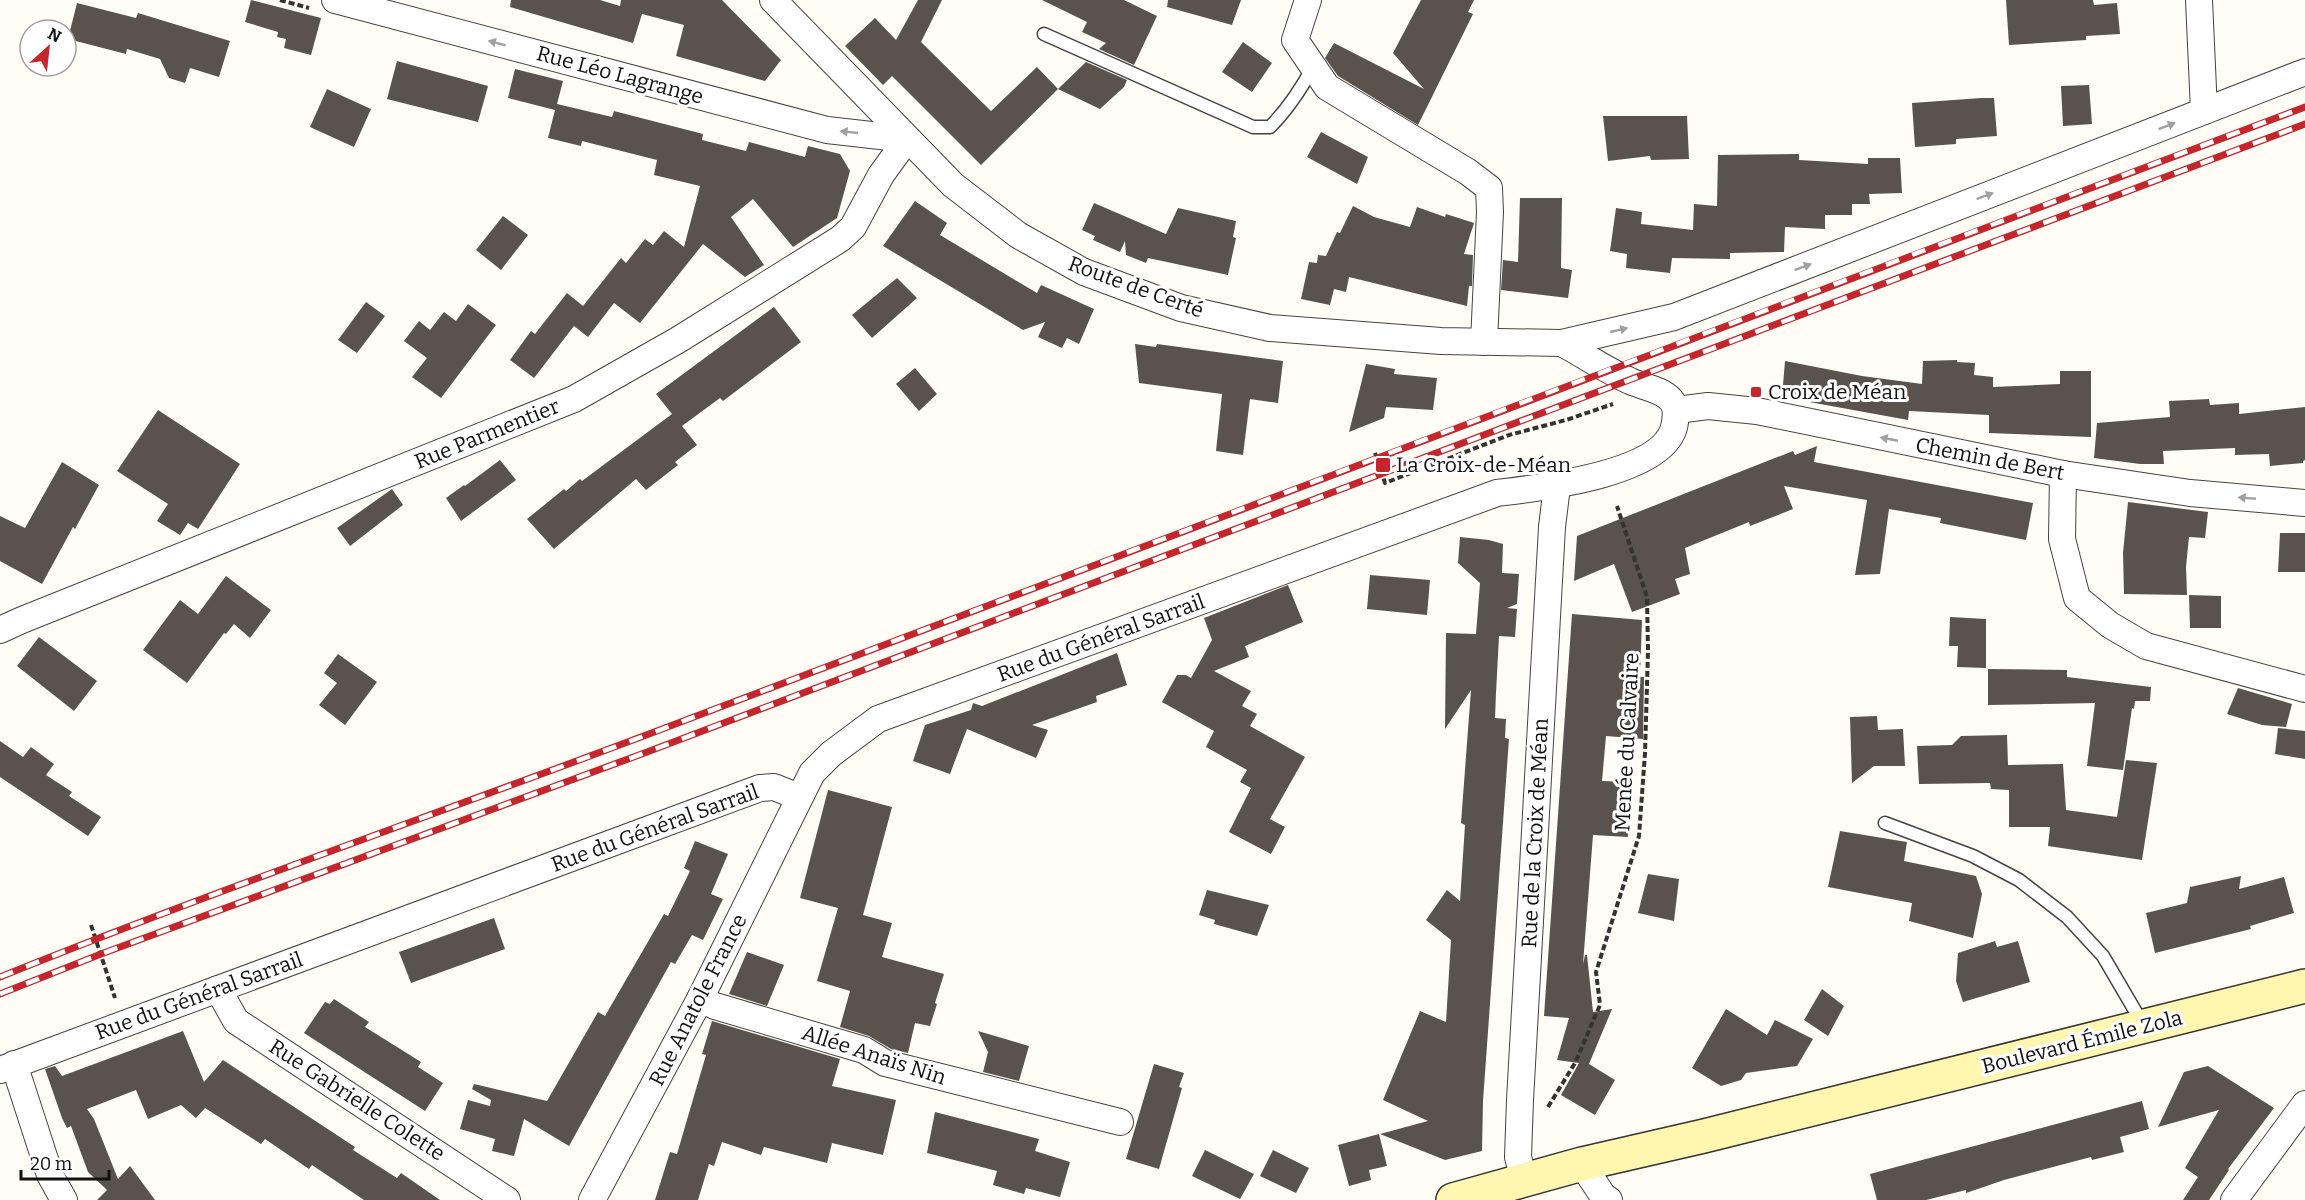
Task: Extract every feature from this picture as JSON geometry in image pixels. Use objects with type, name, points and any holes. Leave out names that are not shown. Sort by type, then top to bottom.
[{"type":"main road","name":"Boulevard Émile Zola","points":[[1453,1200],[1582,1164],[1859,1098],[2305,986]]},
{"type":"street","name":"Rue Léo Lagrange","points":[[335,0],[827,130],[907,139]]},
{"type":"street","name":"Route de Certé","points":[[773,0],[953,185],[1018,235],[1084,272],[1181,308],[1270,328],[1429,340],[1562,343],[1674,317],[2203,103],[2305,72]]},
{"type":"street","points":[[1308,0],[1295,40],[1327,87],[1468,172],[1489,188],[1484,342]]},
{"type":"street","points":[[2199,0],[2203,103]]},
{"type":"street","name":"Rue Parmentier","points":[[0,630],[32,615],[574,399],[619,375],[840,239],[853,227],[881,175],[907,139]]},
{"type":"street","points":[[1562,343],[1629,381],[1660,392],[1671,400],[1677,410]]},
{"type":"street","name":"Chemin de Bert","points":[[1677,410],[1708,406],[1757,411],[2063,474],[2190,493],[2305,503]]},
{"type":"street","name":"Rue du Général Sarrail","points":[[7,1067],[760,788],[774,787],[799,797],[812,773],[840,747],[878,719],[1497,493],[1557,486],[1605,474],[1650,456],[1668,440],[1675,426],[1677,410]]},
{"type":"street","points":[[2063,474],[2062,539],[2077,598],[2110,626],[2146,646],[2305,689]]},
{"type":"street","name":"Rue de la Croix de Méan","points":[[1524,1180],[1518,1157],[1520,1100],[1552,539],[1557,486]]},
{"type":"street","name":"Rue Anatole France","points":[[592,1200],[700,999],[799,797]]},
{"type":"street","name":"Rue Gabrielle Colette","points":[[218,989],[236,1021],[507,1200]]},
{"type":"street","name":"Allée Anaïs Nin","points":[[700,999],[715,1006],[864,1050],[885,1063],[1120,1122]]},
{"type":"street","points":[[7,1067],[50,1175],[64,1200]]},
{"type":"street","points":[[2234,1200],[2305,1104]]},
{"type":"street","points":[[1582,1164],[1603,1196],[1609,1200]]},
{"type":"lane","points":[[1044,34],[1253,127],[1270,127],[1283,114],[1313,67]]},
{"type":"lane","points":[[1886,823],[1973,856],[2019,880],[2067,917],[2103,956],[2145,1027]]},
{"type":"path","points":[[1375,453],[1385,483],[1509,435],[1614,404],[1622,405]]},
{"type":"path","name":"Menée du Calvaire","points":[[1545,1112],[1575,1063],[1600,1005],[1596,972],[1639,836],[1645,753],[1647,597],[1617,506]]},
{"type":"path","points":[[91,925],[124,1024]]},
{"type":"building","points":[[251,0],[321,18],[311,55],[284,48],[286,39],[277,37],[278,32],[245,22]]},
{"type":"building","points":[[511,0],[600,0],[620,6],[621,0],[722,0],[781,60],[765,81],[676,56],[684,25],[642,14],[633,43],[510,7]]},
{"type":"building","points":[[918,0],[942,0],[921,42],[991,111],[1037,67],[1058,89],[981,165],[892,76],[883,85],[845,46],[875,18],[896,40]]},
{"type":"building","points":[[1042,0],[1124,0],[1157,16],[1134,65],[1099,49],[1106,43],[1082,32],[1087,22]]},
{"type":"building","points":[[1168,0],[1241,0],[1232,25],[1167,7]]},
{"type":"building","points":[[1421,0],[1474,0],[1468,12],[1473,14],[1418,125],[1338,76],[1325,58],[1334,43],[1424,89],[1393,53]]},
{"type":"building","points":[[2006,0],[2093,0],[2094,5],[2117,3],[2120,34],[2086,36],[2086,40],[2009,45]]},
{"type":"building","points":[[77,3],[136,18],[138,13],[230,41],[219,77],[190,68],[185,83],[169,78],[160,59],[127,49],[126,54],[78,42],[78,18],[73,18]]},
{"type":"building","points":[[1243,42],[1272,63],[1252,92],[1222,72]]},
{"type":"building","points":[[397,61],[488,86],[478,122],[387,99]]},
{"type":"building","points":[[1086,62],[1127,80],[1124,87],[1100,109],[1058,89]]},
{"type":"building","points":[[515,69],[563,81],[557,104],[612,117],[614,111],[703,134],[702,140],[746,151],[749,142],[805,157],[808,146],[840,154],[850,171],[837,218],[793,247],[753,199],[731,217],[764,265],[745,277],[703,244],[640,323],[614,303],[588,337],[574,326],[534,378],[510,360],[531,331],[535,334],[567,293],[583,306],[621,258],[626,263],[645,239],[653,245],[664,231],[684,247],[700,186],[654,175],[657,160],[582,141],[581,146],[548,138],[555,110],[508,98]]},
{"type":"building","points":[[2089,85],[2092,124],[2063,126],[2061,86]]},
{"type":"building","points":[[327,89],[371,109],[354,147],[310,127]]},
{"type":"building","points":[[1994,98],[1997,136],[1956,139],[1956,144],[1915,147],[1912,103]]},
{"type":"building","points":[[1603,116],[1687,116],[1689,159],[1651,160],[1650,156],[1608,161]]},
{"type":"building","points":[[1321,132],[1368,157],[1357,184],[1307,157]]},
{"type":"building","points":[[1799,154],[1799,160],[1868,164],[1868,158],[1900,158],[1902,193],[1869,194],[1870,204],[1852,204],[1852,215],[1825,215],[1825,229],[1785,227],[1784,252],[1730,253],[1730,259],[1672,258],[1670,273],[1626,268],[1627,254],[1610,251],[1616,208],[1642,212],[1641,224],[1693,230],[1694,204],[1717,206],[1718,155]]},
{"type":"building","points":[[1520,198],[1562,198],[1561,268],[1572,270],[1568,298],[1501,290],[1503,260],[1518,262]]},
{"type":"building","points":[[915,201],[947,223],[940,235],[1037,293],[1041,285],[1094,309],[1079,344],[1067,338],[1062,348],[1038,337],[1045,322],[1023,330],[883,246]]},
{"type":"building","points":[[1094,203],[1166,234],[1178,208],[1236,221],[1233,237],[1236,238],[1228,275],[1148,258],[1146,263],[1126,255],[1125,241],[1120,252],[1093,240],[1095,236],[1082,230]]},
{"type":"building","points":[[1353,206],[1374,217],[1410,227],[1417,207],[1445,217],[1446,214],[1474,223],[1464,254],[1473,255],[1472,286],[1469,286],[1467,306],[1349,277],[1346,292],[1334,289],[1330,305],[1301,299],[1309,262],[1317,263],[1318,255],[1326,256]]},
{"type":"building","points":[[503,216],[528,235],[501,270],[476,250]]},
{"type":"building","points":[[897,278],[917,298],[872,338],[852,315]]},
{"type":"building","points":[[366,302],[385,316],[357,353],[338,340]]},
{"type":"building","points":[[468,304],[496,325],[441,398],[412,377],[427,358],[404,341],[419,321],[430,330],[444,312],[456,321]]},
{"type":"building","points":[[774,307],[801,342],[723,401],[720,398],[682,426],[697,445],[675,462],[678,465],[646,490],[636,479],[554,549],[527,519],[564,489],[566,491],[580,479],[582,481],[672,414],[656,394]]},
{"type":"building","points":[[1135,344],[1156,347],[1157,344],[1283,361],[1278,403],[1250,399],[1243,455],[1216,451],[1222,394],[1139,383]]},
{"type":"building","points":[[1957,360],[1957,362],[1975,363],[1974,375],[1993,377],[1993,387],[2060,384],[2060,371],[2091,371],[2091,437],[1989,433],[1989,415],[1909,411],[1908,420],[1782,397],[1785,361],[1862,376],[1922,384],[1923,361]]},
{"type":"building","points":[[1366,364],[1395,369],[1394,374],[1437,378],[1433,410],[1386,407],[1384,418],[1349,432]]},
{"type":"building","points":[[915,368],[937,394],[919,411],[896,384]]},
{"type":"building","points":[[2209,399],[2210,405],[2239,403],[2239,414],[2305,407],[2305,460],[2303,463],[2270,466],[2269,454],[2235,455],[2235,448],[2163,451],[2164,464],[2140,464],[2094,458],[2097,423],[2170,417],[2169,401]]},
{"type":"building","points":[[158,410],[240,464],[198,529],[188,523],[180,535],[157,521],[168,504],[117,471]]},
{"type":"building","points":[[1817,446],[1814,462],[2033,503],[2026,540],[1940,523],[1941,518],[1889,509],[1880,574],[1855,575],[1867,500],[1784,486],[1793,509],[1750,526],[1749,522],[1685,548],[1690,574],[1675,579],[1680,594],[1632,612],[1614,564],[1574,581],[1577,536],[1793,451],[1795,455]]},
{"type":"building","points":[[500,460],[516,480],[461,521],[446,498]]},
{"type":"building","points":[[62,462],[99,485],[42,584],[0,561],[0,516],[25,528]]},
{"type":"building","points":[[392,489],[403,505],[350,546],[337,528]]},
{"type":"building","points":[[2128,502],[2208,512],[2205,538],[2189,537],[2186,567],[2187,595],[2124,594],[2123,553]]},
{"type":"building","points":[[2280,533],[2305,533],[2305,572],[2278,572]]},
{"type":"building","points":[[1460,537],[1503,544],[1502,573],[1519,574],[1517,604],[1507,608],[1517,609],[1515,637],[1499,636],[1495,718],[1506,719],[1505,738],[1509,739],[1483,1101],[1482,1151],[1445,1160],[1380,1134],[1428,1121],[1383,1100],[1420,1011],[1446,1022],[1451,940],[1426,920],[1447,890],[1460,901],[1465,825],[1461,823],[1471,690],[1445,729],[1446,633],[1476,634],[1480,583],[1458,563]]},
{"type":"building","points":[[1370,575],[1430,580],[1427,615],[1367,609]]},
{"type":"building","points":[[226,576],[271,610],[250,638],[234,624],[226,634],[224,633],[187,683],[143,650],[180,600],[198,614]]},
{"type":"building","points":[[1288,585],[1303,622],[1245,646],[1249,657],[1214,671],[1251,691],[1242,706],[1257,714],[1250,726],[1305,757],[1270,819],[1285,827],[1271,854],[1229,832],[1251,788],[1240,782],[1247,770],[1206,747],[1214,731],[1162,702],[1177,675],[1186,675],[1191,678],[1212,640],[1204,618]]},
{"type":"building","points":[[2189,595],[2221,596],[2221,628],[2190,628]]},
{"type":"building","points":[[1572,614],[1642,620],[1640,677],[1644,677],[1643,739],[1606,736],[1602,781],[1629,782],[1628,837],[1593,835],[1583,964],[1585,955],[1587,955],[1593,1012],[1612,1009],[1589,1064],[1615,1080],[1595,1115],[1561,1095],[1579,1063],[1557,1060],[1569,1018],[1544,1016]]},
{"type":"building","points":[[1950,617],[1986,619],[1986,668],[1957,667],[1958,646],[1949,646]]},
{"type":"building","points":[[39,637],[97,681],[74,711],[17,666]]},
{"type":"building","points":[[1117,653],[1127,685],[1096,696],[1097,702],[1032,725],[1048,730],[1036,758],[967,729],[950,774],[913,761],[925,725],[971,710],[973,703],[982,706]]},
{"type":"building","points":[[338,654],[377,682],[345,725],[319,705],[337,683],[324,673]]},
{"type":"building","points":[[1988,669],[2067,670],[2067,677],[2151,687],[2150,701],[2135,701],[2134,709],[2132,708],[2123,770],[2087,766],[2095,703],[1988,705]]},
{"type":"building","points":[[2238,688],[2292,704],[2286,727],[2262,725],[2227,714]]},
{"type":"building","points":[[1877,716],[1878,730],[1903,729],[1905,766],[1874,766],[1852,783],[1850,717]]},
{"type":"building","points":[[2278,728],[2305,731],[2305,759],[2275,754]]},
{"type":"building","points":[[2007,735],[2008,765],[2063,764],[2066,810],[2117,817],[2126,760],[2157,763],[2142,860],[2048,846],[2050,827],[2009,827],[2009,790],[1991,789],[1990,783],[1919,784],[1917,746],[1952,745],[1961,736]]},
{"type":"building","points":[[0,741],[23,757],[31,747],[54,764],[46,775],[72,792],[69,796],[101,817],[88,836],[0,777]]},
{"type":"building","points":[[828,790],[892,807],[863,915],[892,923],[882,957],[944,974],[930,1026],[915,1023],[908,1053],[891,1049],[869,1036],[840,1027],[850,991],[817,981],[838,908],[800,898]]},
{"type":"building","points":[[1840,831],[1907,842],[1904,861],[1976,876],[1982,894],[1973,938],[1909,921],[1912,903],[1828,887]]},
{"type":"building","points":[[695,841],[728,854],[711,894],[723,899],[703,940],[692,935],[675,964],[671,962],[569,1146],[524,1119],[514,1156],[492,1151],[495,1139],[460,1129],[468,1100],[490,1106],[491,1100],[472,1089],[474,1084],[547,1101],[598,1012],[605,1016],[664,914],[668,916],[690,871],[684,868]]},
{"type":"building","points":[[1648,874],[1679,879],[1674,921],[1638,913]]},
{"type":"building","points":[[2241,876],[2239,889],[2284,877],[2294,913],[2250,926],[2251,929],[2155,953],[2146,913],[2187,903],[2190,887]]},
{"type":"building","points":[[1207,890],[1269,905],[1257,936],[1214,924],[1215,920],[1199,915]]},
{"type":"building","points":[[494,918],[505,949],[411,983],[399,952]]},
{"type":"building","points":[[1995,941],[1997,947],[2018,941],[2030,982],[1963,1002],[1956,981],[1958,953]]},
{"type":"building","points":[[747,952],[784,965],[767,1006],[729,994]]},
{"type":"building","points":[[1822,989],[1844,1006],[1828,1036],[1804,1020]]},
{"type":"building","points":[[334,999],[369,1022],[365,1027],[421,1062],[418,1067],[443,1083],[425,1111],[304,1033],[325,1002],[330,1004]]},
{"type":"building","points":[[1726,1009],[1767,1035],[1775,1020],[1813,1039],[1797,1066],[1746,1073],[1741,1080],[1721,1086],[1692,1068]]},
{"type":"building","points":[[712,1021],[840,1059],[832,1086],[896,1100],[883,1155],[832,1143],[827,1163],[764,1147],[761,1155],[722,1142],[714,1166],[709,1164],[698,1200],[655,1200],[670,1152],[677,1154],[706,1055],[702,1054]]},
{"type":"building","points":[[183,1031],[204,1082],[223,1060],[355,1147],[353,1150],[397,1178],[401,1173],[440,1200],[364,1200],[312,1165],[309,1169],[265,1139],[261,1144],[205,1108],[196,1118],[181,1105],[148,1119],[136,1090],[87,1109],[94,1119],[118,1179],[130,1166],[155,1200],[97,1200],[107,1190],[88,1172],[71,1126],[67,1128],[62,1118],[45,1069],[55,1066],[62,1076]]},
{"type":"building","points":[[978,1031],[1029,1046],[1019,1081],[983,1072],[988,1052]]},
{"type":"building","points":[[1154,1064],[1184,1073],[1179,1087],[1182,1088],[1159,1169],[1126,1159]]},
{"type":"building","points":[[2208,1066],[2274,1108],[2228,1169],[2209,1200],[2183,1200],[2198,1177],[2185,1168],[2219,1110],[2158,1127],[2184,1072]]},
{"type":"building","points":[[2142,1101],[2149,1129],[2120,1137],[2124,1152],[2092,1160],[2091,1157],[2004,1180],[1966,1193],[1966,1190],[1926,1200],[1877,1200],[1870,1174]]},
{"type":"building","points":[[935,1112],[1039,1139],[1035,1151],[1070,1162],[1060,1197],[1026,1188],[1024,1194],[993,1185],[997,1171],[927,1153]]},
{"type":"building","points":[[1379,1134],[1387,1166],[1369,1170],[1371,1180],[1349,1186],[1338,1145]]},
{"type":"building","points":[[1205,1150],[1254,1174],[1240,1199],[1192,1176]]},
{"type":"building","points":[[1273,1150],[1309,1168],[1296,1193],[1260,1176]]},
{"type":"railway","points":[[0,977],[2305,107]]},
{"type":"railway","points":[[0,994],[101,954],[647,752],[2305,124]]},
{"type":"place","name":"Croix de Méan","points":[[1756,392]]},
{"type":"place","name":"La Croix-de-Méan","points":[[1383,465]]}]
